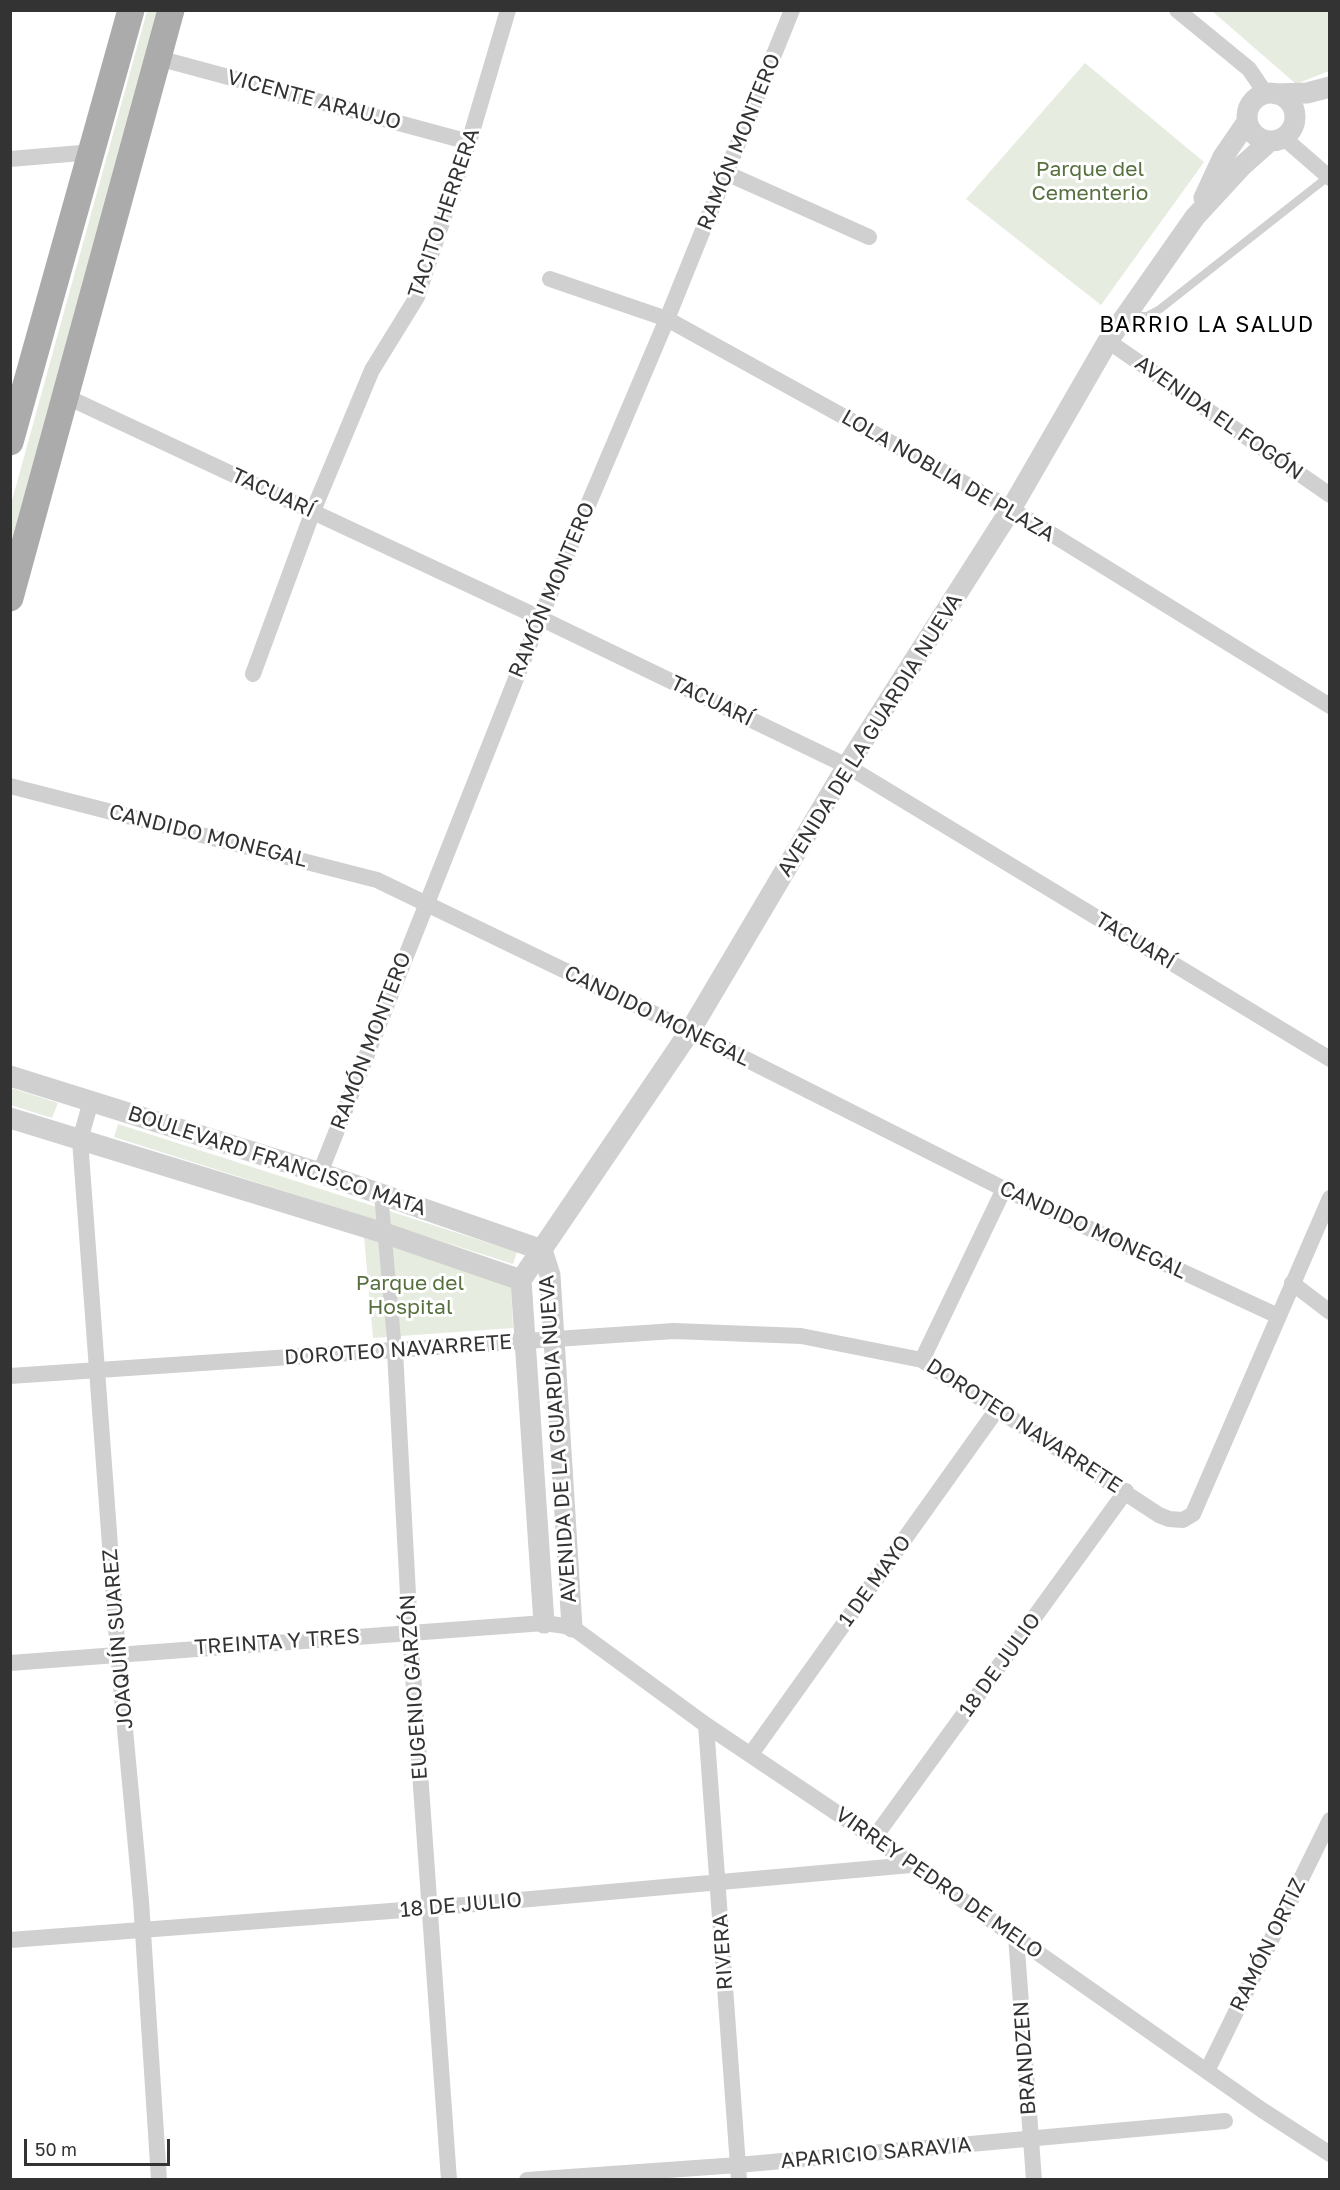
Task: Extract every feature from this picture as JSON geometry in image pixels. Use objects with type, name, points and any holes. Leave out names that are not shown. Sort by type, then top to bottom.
[{"type":"main road","points":[[10,442],[131,10]]},
{"type":"main road","points":[[10,598],[67,397],[171,10]]},
{"type":"street","name":"TACITO HERRERA","points":[[253,674],[313,511],[372,370],[417,297],[469,142],[508,10]]},
{"type":"street","name":"RAMÓN MONTERO","points":[[320,1173],[425,903],[540,618],[667,319],[792,10]]},
{"type":"street","points":[[1177,10],[1249,69],[1271,94],[1290,104],[1282,134]]},
{"type":"street","name":"VICENTE ARAUJO","points":[[158,58],[469,142]]},
{"type":"street","points":[[1329,87],[1307,93],[1271,94],[1251,104],[1247,122],[1257,137],[1282,134],[1329,177]]},
{"type":"street","name":"AVENIDA DE LA GUARDIA NUEVA","points":[[544,1623],[521,1280],[690,1030],[847,766],[1011,509],[1108,341],[1125,316],[1195,217],[1242,166],[1329,93]]},
{"type":"street","name":"AVENIDA DE LA GUARDIA NUEVA","points":[[1195,217],[1223,157],[1247,122]]},
{"type":"street","points":[[10,159],[93,152]]},
{"type":"street","points":[[726,173],[869,237]]},
{"type":"street","name":"LOLA NOBLIA DE PLAZA","points":[[550,279],[667,319],[1011,509],[1329,706]]},
{"type":"street","name":"AVENIDA EL FOGÓN","points":[[1108,341],[1329,495]]},
{"type":"street","name":"TACUARÍ","points":[[67,397],[540,618],[847,766],[1329,1059]]},
{"type":"street","name":"CANDIDO MONEGAL","points":[[10,786],[377,880],[690,1030],[1004,1189],[1278,1316]]},
{"type":"street","name":"BOULEVARD FRANCISCO MATA","points":[[10,1076],[320,1173],[542,1251]]},
{"type":"street","name":"JOAQUÍN SUAREZ","points":[[91,1101],[80,1140],[118,1654],[142,1928],[159,2180]]},
{"type":"street","name":"BOULEVARD FRANCISCO MATA","points":[[10,1118],[384,1233],[521,1280]]},
{"type":"street","points":[[922,1360],[1004,1189]]},
{"type":"street","name":"EUGENIO GARZÓN","points":[[381,1194],[395,1351],[410,1632],[449,2180]]},
{"type":"street","points":[[1278,1316],[1329,1198]]},
{"type":"street","name":"AVENIDA DE LA GUARDIA NUEVA","points":[[542,1251],[550,1275],[572,1627]]},
{"type":"street","points":[[1292,1283],[1329,1312]]},
{"type":"street","name":"DOROTEO NAVARRETE","points":[[10,1376],[674,1331],[801,1336],[922,1360],[1169,1519],[1183,1520],[1193,1514],[1278,1316]]},
{"type":"street","name":"1 DE MAYO","points":[[751,1754],[998,1408]]},
{"type":"street","name":"18 DE JULIO","points":[[874,1838],[1126,1491]]},
{"type":"street","name":"VIRREY PEDRO DE MELO","points":[[544,1623],[572,1627],[706,1725],[874,1838],[1329,2154]]},
{"type":"street","name":"TREINTA Y TRES","points":[[10,1663],[544,1623]]},
{"type":"street","name":"RIVERA","points":[[706,1725],[738,2172]]},
{"type":"street","name":"RAMÓN ORTIZ","points":[[1207,2071],[1329,1820]]},
{"type":"street","name":"18 DE JULIO","points":[[10,1940],[142,1928],[430,1908],[911,1865]]},
{"type":"street","name":"BRANDZEN","points":[[1016,1936],[1034,2180]]},
{"type":"street","name":"APARICIO SARAVIA","points":[[527,2180],[738,2172],[1031,2139],[1224,2121]]},
{"type":"lane","points":[[1125,316],[1147,316],[1160,309],[1329,177]]},
{"type":"green space","points":[[147,11],[160,11],[11,552],[11,504]]},
{"type":"green space","points":[[1212,11],[1329,11],[1329,71],[1296,84]]},
{"type":"green space","name":"Parque del Cementerio","points":[[1085,63],[1204,162],[1101,305],[966,199]]},
{"type":"green space","points":[[11,1088],[58,1103],[52,1118],[11,1105]]},
{"type":"green space","points":[[118,1124],[517,1252],[513,1264],[114,1137]]},
{"type":"green space","name":"Parque del Hospital","points":[[364,1237],[511,1287],[513,1328],[373,1338]]},
{"type":"district","name":"BARRIO LA SALUD","points":[[1207,325]]}]
